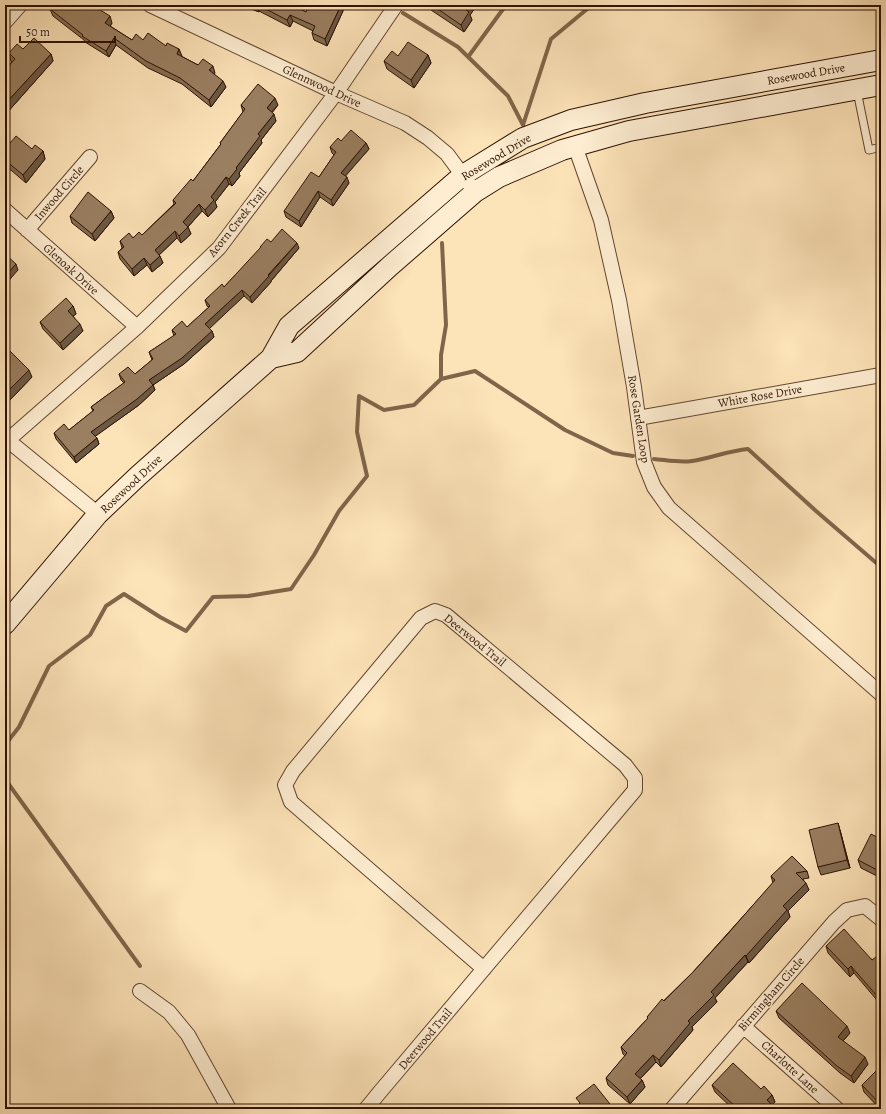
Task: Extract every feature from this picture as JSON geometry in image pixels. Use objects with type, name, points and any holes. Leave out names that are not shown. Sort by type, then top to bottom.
[{"type":"main road","name":"Rosewood Drive","points":[[5,624],[98,514],[138,476],[271,358],[289,326],[463,175],[523,138],[571,120],[645,103],[881,60]]},
{"type":"main road","name":"Rosewood Drive","points":[[271,358],[297,352],[390,266],[475,192],[499,177],[562,150],[629,131],[881,85]]},
{"type":"street","points":[[5,22],[20,5]]},
{"type":"street","name":"Glennwood Drive","points":[[150,5],[336,93],[405,123],[428,138],[447,154],[475,192]]},
{"type":"street","name":"Acorn Creek Trail","points":[[6,439],[137,327],[218,248],[336,93],[396,5]]},
{"type":"street","name":"Rose Garden Loop","points":[[576,146],[601,220],[619,300],[634,387],[644,462],[654,487],[669,508],[881,694]]},
{"type":"street","name":"Inwood Circle","points":[[27,230],[90,157]]},
{"type":"street","name":"Glenoak Drive","points":[[5,210],[137,327]]},
{"type":"street","name":"White Rose Drive","points":[[638,418],[881,374]]},
{"type":"street","points":[[6,439],[98,514]]},
{"type":"street","name":"Deerwood Trail","points":[[366,1109],[635,790],[635,778],[625,765],[446,615],[435,611],[421,618],[293,771],[285,785],[291,802],[484,969]]},
{"type":"street","name":"Birmingham Circle","points":[[672,1109],[824,933],[847,910],[865,906],[881,919]]},
{"type":"street","points":[[140,991],[169,1012],[188,1035],[230,1109]]},
{"type":"street","name":"Charlotte Lane","points":[[743,1026],[837,1109]]},
{"type":"lane","points":[[857,89],[869,150],[881,147]]},
{"type":"building","points":[[54,5],[92,5],[110,16],[105,23],[132,40],[136,34],[143,40],[148,33],[166,46],[167,43],[179,49],[177,54],[198,65],[203,59],[213,66],[209,70],[223,81],[209,100],[180,78],[146,61],[114,38],[106,51],[82,36],[83,35],[50,9]]},
{"type":"building","points":[[258,5],[292,5],[306,12],[309,5],[341,5],[325,39],[312,33],[315,26],[290,15],[287,20]]},
{"type":"building","points":[[432,5],[469,5],[466,10],[469,12],[461,25]]},
{"type":"building","points":[[34,38],[51,54],[5,104],[5,70],[15,59],[9,53],[17,44],[23,49]]},
{"type":"building","points":[[408,42],[428,55],[411,80],[384,61],[392,51],[398,56]]},
{"type":"building","points":[[258,84],[275,98],[267,108],[274,114],[258,134],[260,136],[229,179],[226,177],[211,197],[214,200],[205,210],[199,204],[183,222],[188,227],[179,236],[175,231],[155,250],[160,256],[150,265],[144,258],[132,269],[118,252],[124,247],[120,241],[129,233],[133,238],[139,232],[142,235],[176,203],[173,200],[191,179],[193,181],[221,144],[220,143],[245,109],[241,105]]},
{"type":"building","points":[[351,130],[366,143],[341,173],[347,177],[331,200],[318,191],[299,221],[284,211],[311,172],[319,177],[336,152],[330,147],[338,138],[341,141]]},
{"type":"building","points":[[16,136],[32,149],[35,145],[43,151],[23,175],[5,160],[5,149]]},
{"type":"building","points":[[88,192],[111,211],[92,234],[70,216]]},
{"type":"building","points":[[282,229],[297,243],[250,297],[242,290],[205,324],[212,331],[182,358],[149,380],[153,385],[137,399],[91,432],[97,438],[74,457],[54,433],[64,424],[69,430],[94,410],[91,407],[125,382],[119,374],[128,367],[135,374],[153,359],[149,352],[176,334],[172,330],[182,321],[187,327],[210,306],[205,300],[222,284],[224,287],[267,239],[271,242]]},
{"type":"building","points":[[5,254],[16,264],[5,276]]},
{"type":"building","points":[[66,298],[73,306],[68,311],[80,324],[60,343],[40,322]]},
{"type":"building","points":[[9,350],[29,370],[7,392],[5,390],[5,353]]},
{"type":"building","points":[[838,823],[847,860],[818,867],[809,830]]},
{"type":"building","points":[[871,834],[881,839],[881,872],[858,860]]},
{"type":"building","points":[[792,856],[807,871],[796,873],[806,883],[783,906],[787,910],[711,992],[714,995],[688,1021],[690,1023],[659,1060],[653,1055],[635,1074],[642,1080],[627,1097],[606,1078],[627,1053],[621,1047],[648,1018],[647,1017],[662,999],[664,1001],[725,937],[775,880],[771,876]]},
{"type":"building","points":[[844,929],[872,960],[876,957],[881,962],[881,1000],[851,966],[848,969],[826,946]]},
{"type":"building","points":[[802,983],[847,1026],[838,1037],[865,1057],[851,1076],[837,1066],[776,1011]]},
{"type":"building","points":[[733,1063],[761,1089],[764,1086],[772,1095],[767,1100],[776,1109],[738,1109],[712,1085]]},
{"type":"building","points":[[881,1066],[881,1105],[862,1085]]},
{"type":"building","points":[[594,1084],[614,1109],[574,1109],[580,1103],[576,1098]]},
{"type":"waterway","points":[[468,57],[506,5]]},
{"type":"waterway","points":[[523,125],[551,39],[592,5]]},
{"type":"waterway","points":[[403,13],[458,47],[508,96],[523,125]]},
{"type":"waterway","points":[[5,745],[19,727],[49,666],[90,635],[106,606],[124,594],[160,617],[186,631],[213,597],[248,596],[291,589],[314,555],[339,511],[367,476],[357,432],[359,396],[384,410],[414,405],[441,379],[441,355],[446,325],[442,243]]},
{"type":"waterway","points":[[441,379],[475,371],[565,430],[613,453],[633,456]]},
{"type":"waterway","points":[[654,459],[687,462],[748,449],[816,511],[881,567]]},
{"type":"waterway","points":[[5,779],[140,966]]}]
